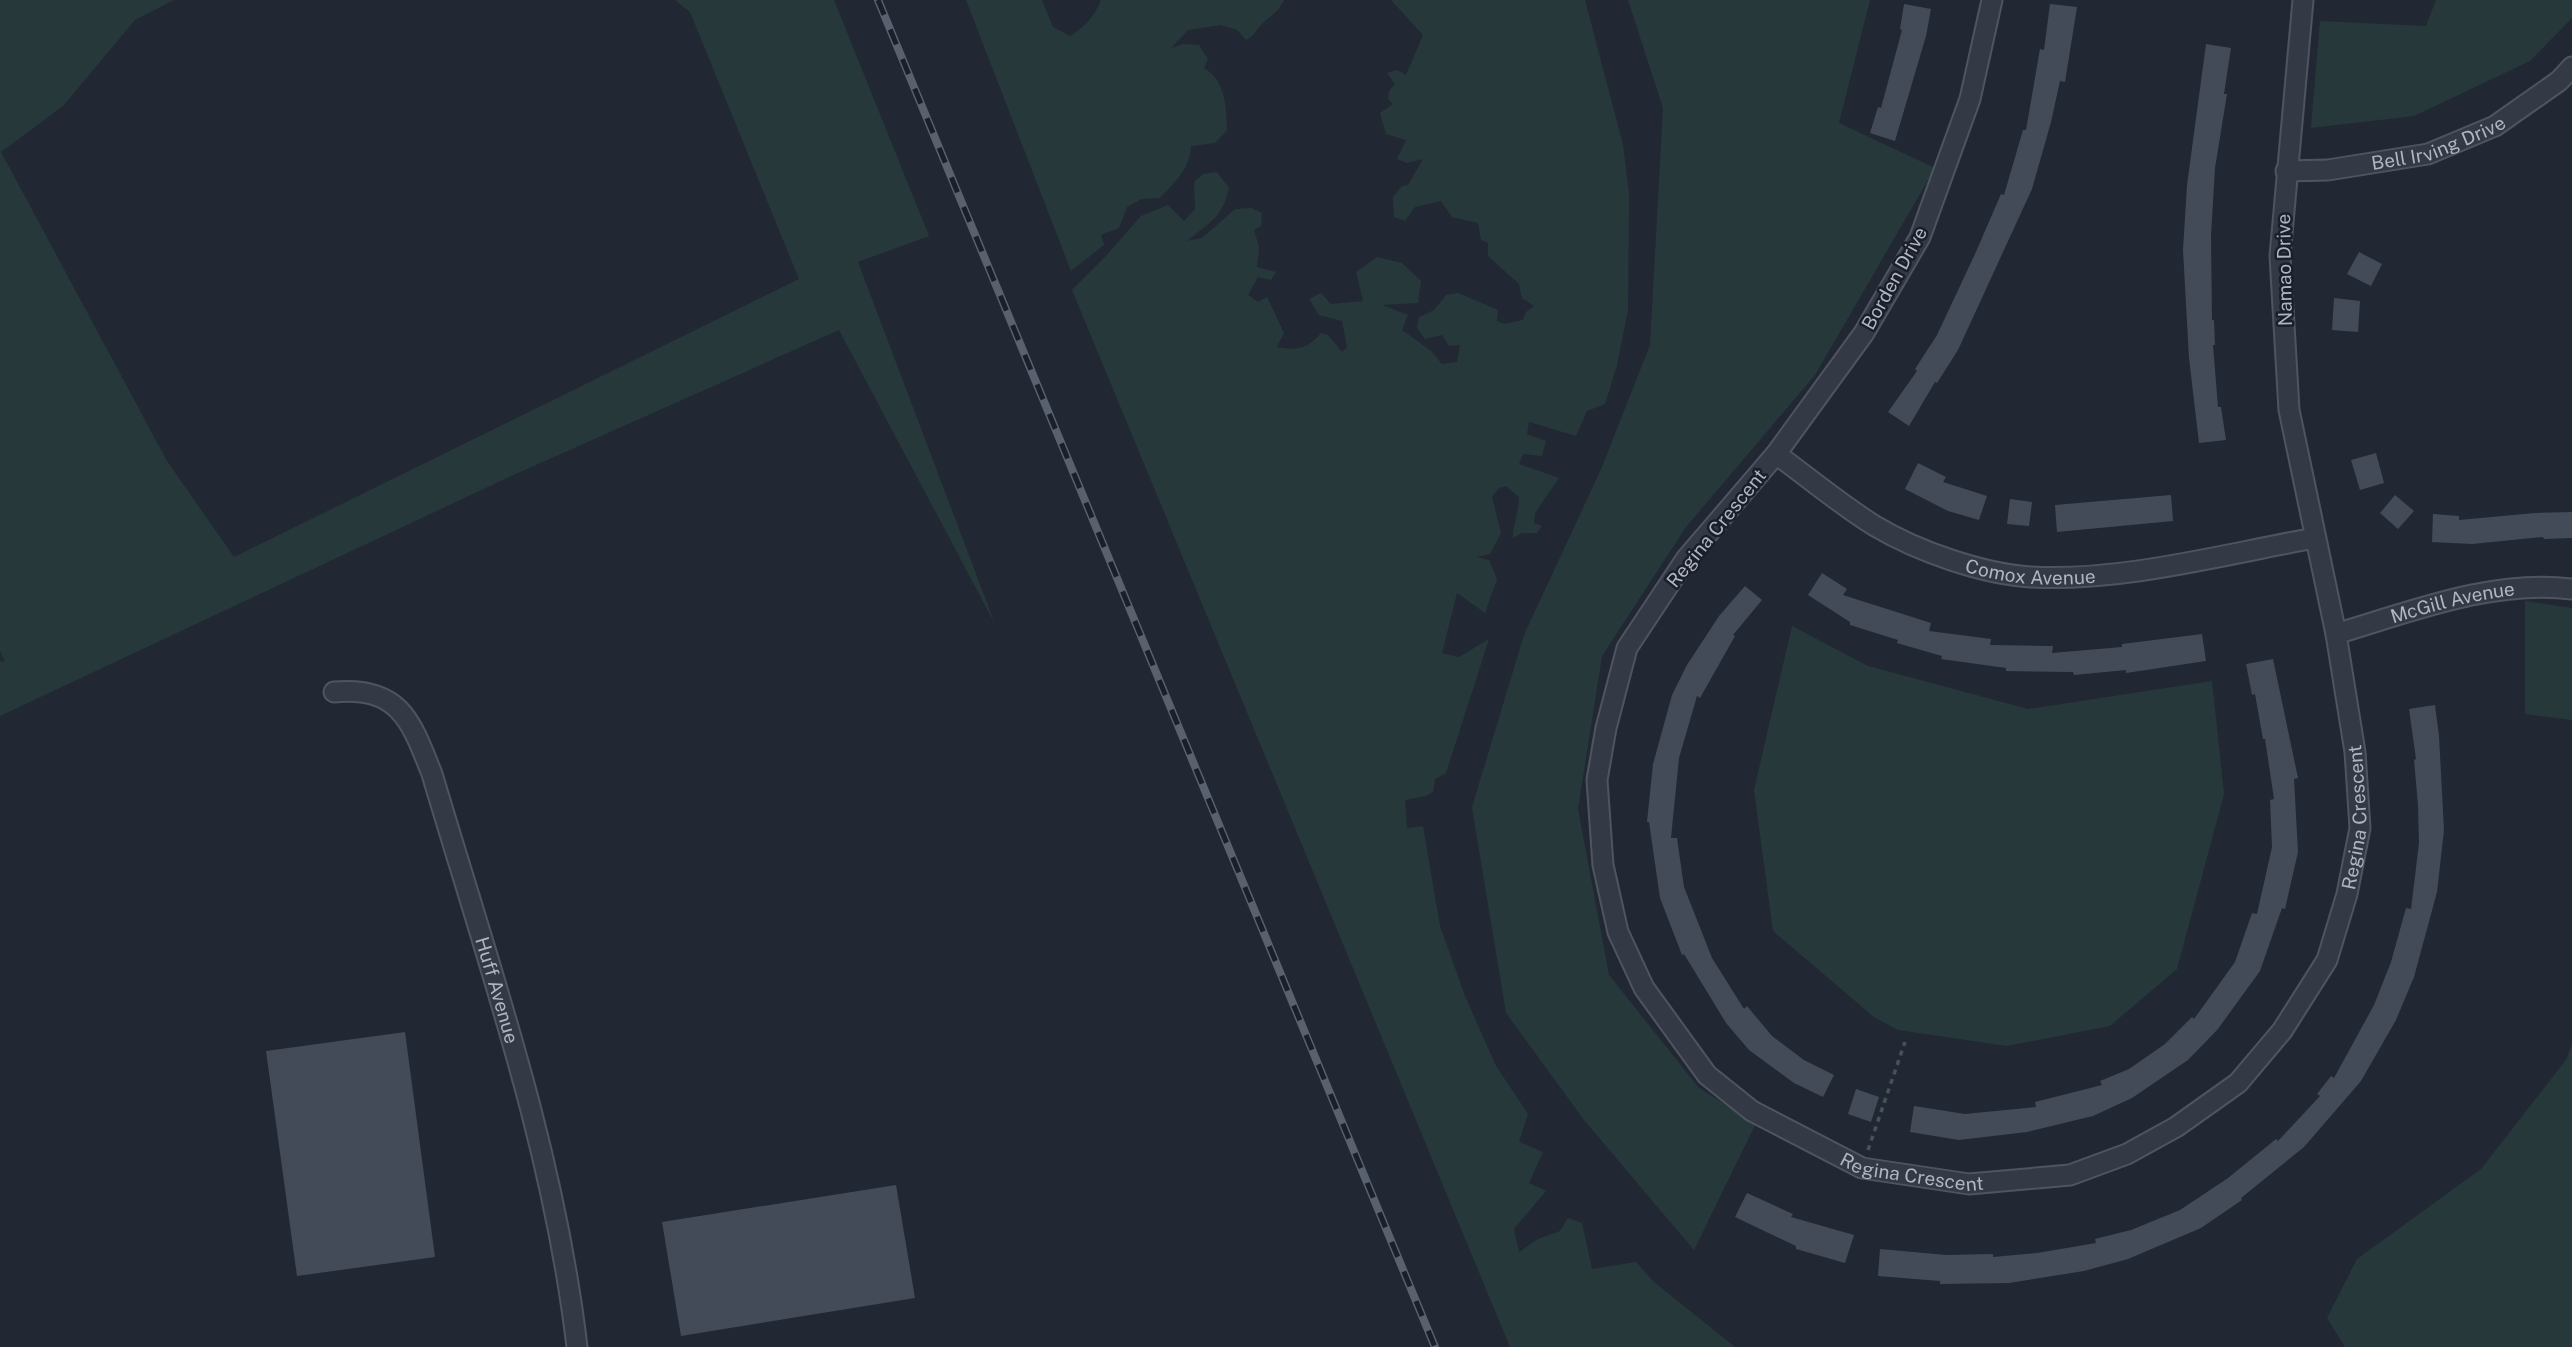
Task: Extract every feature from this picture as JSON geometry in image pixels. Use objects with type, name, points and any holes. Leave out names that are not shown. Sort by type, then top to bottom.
[{"type":"street","name":"Borden Drive","points":[[1776,454],[1864,333],[1920,237],[1970,99],[1992,0]]},
{"type":"street","name":"Namao Drive","points":[[2297,1],[2280,256],[2289,410],[2315,538]]},
{"type":"street","name":"Bell Irving Drive","points":[[2286,171],[2328,170],[2428,154],[2496,126],[2559,81],[2572,67]]},
{"type":"street","name":"Comox Avenue","points":[[1776,454],[1875,526],[1927,551],[1981,569],[2028,577],[2071,578],[2124,573],[2315,538]]},
{"type":"street","name":"Regina Crescent","points":[[1776,454],[1686,559],[1627,648],[1606,728],[1597,780],[1603,865],[1618,932],[1644,988],[1707,1075],[1752,1111],[1862,1168],[1969,1184],[2070,1175],[2127,1154],[2176,1127],[2238,1083],[2282,1031],[2327,960],[2347,894],[2360,828],[2356,752],[2336,634],[2315,538]]},
{"type":"street","name":"McGill Avenue","points":[[2336,634],[2440,604],[2502,590],[2557,587],[2572,589]]},
{"type":"street","name":"Huff Avenue","points":[[334,692],[359,690],[383,697],[402,712],[416,735],[432,774],[534,1116],[548,1176],[577,1347]]},
{"type":"path","points":[[1862,1168],[1905,1042]]},
{"type":"shaded area","points":[[0,0],[174,0],[135,20],[63,106],[1,152],[167,461],[234,557],[799,279],[690,12],[675,0],[834,0],[929,236],[858,262],[995,624],[839,330],[509,477],[0,716],[0,661],[5,662],[0,651]]},
{"type":"shaded area","points":[[966,0],[1042,0],[1053,27],[1070,36],[1088,21],[1101,0],[1284,0],[1277,11],[1246,40],[1237,30],[1221,25],[1188,30],[1171,48],[1183,44],[1199,45],[1208,59],[1204,68],[1221,87],[1227,130],[1215,143],[1191,146],[1185,168],[1160,198],[1142,199],[1127,207],[1119,228],[1101,235],[1104,245],[1071,271]]},
{"type":"shaded area","points":[[1391,0],[1585,0],[1623,145],[1629,193],[1628,310],[1617,365],[1605,404],[1587,411],[1576,436],[1529,422],[1527,434],[1546,441],[1542,456],[1523,454],[1519,464],[1559,478],[1535,513],[1534,523],[1542,526],[1537,533],[1522,533],[1513,538],[1519,497],[1506,486],[1499,488],[1492,497],[1501,533],[1490,554],[1477,557],[1489,560],[1497,579],[1485,613],[1457,593],[1442,653],[1459,657],[1489,639],[1446,773],[1435,779],[1433,792],[1405,800],[1407,828],[1423,826],[1440,926],[1465,996],[1496,1066],[1528,1114],[1519,1142],[1543,1152],[1529,1183],[1546,1191],[1514,1229],[1519,1252],[1538,1239],[1560,1231],[1568,1218],[1582,1223],[1592,1269],[1636,1262],[1654,1282],[1735,1347],[1510,1347],[1072,290],[1141,216],[1168,205],[1184,221],[1195,209],[1194,182],[1203,174],[1217,172],[1229,188],[1223,206],[1214,219],[1187,241],[1202,238],[1235,209],[1251,208],[1262,213],[1261,226],[1254,230],[1259,247],[1257,267],[1276,272],[1271,280],[1258,277],[1248,295],[1258,302],[1267,297],[1284,333],[1277,347],[1301,348],[1321,333],[1328,335],[1342,352],[1347,347],[1342,321],[1319,315],[1309,299],[1321,293],[1331,304],[1363,301],[1356,272],[1377,257],[1402,263],[1421,281],[1418,303],[1382,305],[1408,315],[1402,330],[1431,351],[1442,364],[1457,362],[1460,345],[1449,346],[1442,335],[1425,339],[1417,328],[1419,317],[1434,310],[1446,295],[1458,293],[1498,310],[1497,321],[1505,324],[1523,320],[1526,312],[1534,306],[1522,298],[1519,284],[1488,256],[1488,243],[1481,240],[1478,223],[1452,217],[1441,201],[1415,207],[1405,221],[1394,217],[1393,197],[1402,186],[1408,185],[1423,159],[1407,163],[1397,159],[1406,140],[1386,134],[1380,113],[1393,104],[1388,99],[1389,91],[1395,84],[1387,73],[1397,70],[1406,75],[1423,35]]},
{"type":"shaded area","points":[[1628,0],[1870,0],[1839,123],[1935,168],[1815,375],[1686,527],[1602,656],[1578,809],[1609,975],[1699,1088],[1756,1123],[1694,1250],[1584,1120],[1506,1013],[1472,807],[1524,635],[1602,467],[1650,345],[1663,108]]},
{"type":"shaded area","points":[[2436,0],[2572,0],[2572,18],[2530,61],[2414,116],[2311,128],[2320,21],[2426,26]]},
{"type":"shaded area","points":[[2525,601],[2572,608],[2572,720],[2525,714]]},
{"type":"shaded area","points":[[1792,626],[1868,666],[2028,709],[2212,681],[2224,794],[2177,969],[2110,1026],[2007,1046],[1898,1030],[1874,1017],[1773,931],[1754,790]]},
{"type":"shaded area","points":[[2572,1044],[2572,1347],[2345,1347],[2327,1318],[2357,1259],[2481,1169],[2566,1060]]},
{"type":"building","points":[[1904,4],[1931,9],[1926,36],[1895,141],[1870,133],[1878,107],[1881,108],[1902,30]]},
{"type":"building","points":[[2050,4],[2077,7],[2065,82],[2060,81],[2032,189],[1958,350],[1909,426],[1888,412],[1917,371],[1915,369],[1937,335],[2001,194],[2004,195],[2023,130],[2026,130],[2040,49],[2044,50]]},
{"type":"building","points":[[2206,44],[2231,48],[2224,94],[2227,94],[2215,168],[2211,236],[2213,345],[2218,407],[2221,407],[2226,440],[2199,443],[2189,358],[2183,250],[2187,185]]},
{"type":"building","points":[[2359,252],[2382,264],[2371,286],[2347,274]]},
{"type":"building","points":[[2334,298],[2360,301],[2358,332],[2332,330]]},
{"type":"building","points":[[2376,453],[2384,483],[2360,490],[2351,460]]},
{"type":"building","points":[[1918,463],[1946,477],[1943,482],[1987,496],[1979,520],[1948,511],[1905,489]]},
{"type":"building","points":[[2171,495],[2173,521],[2057,532],[2055,505]]},
{"type":"building","points":[[2395,495],[2414,511],[2398,529],[2380,513]]},
{"type":"building","points":[[2010,499],[2032,502],[2029,526],[2007,524]]},
{"type":"building","points":[[2572,512],[2572,538],[2543,537],[2472,544],[2432,542],[2433,514],[2459,516],[2459,520]]},
{"type":"building","points":[[1822,573],[1847,589],[1843,595],[1931,623],[1929,631],[1991,639],[1990,645],[2053,646],[2052,653],[2122,647],[2122,644],[2202,634],[2206,661],[2126,673],[2126,670],[2074,675],[2073,672],[2006,671],[2006,668],[1941,659],[1942,656],[1850,625],[1850,622],[1808,595]]},
{"type":"building","points":[[1745,586],[1762,600],[1733,635],[1735,636],[1700,698],[1697,696],[1679,758],[1671,838],[1677,838],[1684,887],[1712,958],[1744,1009],[1747,1006],[1772,1036],[1804,1060],[1834,1075],[1823,1097],[1794,1083],[1749,1050],[1726,1023],[1684,954],[1682,955],[1660,898],[1647,822],[1653,764],[1672,695],[1687,665],[1719,616]]},
{"type":"building","points":[[2273,659],[2298,778],[2294,779],[2298,852],[2285,909],[2282,908],[2260,971],[2218,1029],[2188,1060],[2132,1098],[2093,1116],[2027,1132],[1959,1140],[1910,1132],[1914,1106],[1965,1114],[2036,1107],[2035,1102],[2102,1085],[2100,1081],[2129,1069],[2165,1044],[2192,1017],[2194,1019],[2235,962],[2252,913],[2257,914],[2272,847],[2270,800],[2274,799],[2265,739],[2246,664]]},
{"type":"building","points":[[2435,705],[2444,830],[2437,892],[2414,977],[2396,1020],[2361,1081],[2304,1147],[2241,1198],[2242,1200],[2201,1228],[2128,1259],[2084,1271],[2009,1283],[1940,1284],[1940,1281],[1878,1276],[1880,1249],[1946,1255],[1993,1254],[1993,1257],[2096,1243],[2095,1239],[2131,1230],[2180,1210],[2228,1178],[2276,1139],[2278,1141],[2320,1096],[2317,1094],[2331,1076],[2334,1078],[2374,1005],[2391,962],[2406,908],[2411,909],[2419,843],[2416,759],[2409,709]]},
{"type":"building","points":[[405,1032],[435,1257],[297,1276],[266,1051]]},
{"type":"building","points":[[1856,1089],[1879,1097],[1871,1122],[1848,1114]]},
{"type":"building","points":[[896,1185],[915,1298],[681,1336],[662,1222]]},
{"type":"building","points":[[1747,1193],[1793,1214],[1791,1217],[1854,1235],[1845,1263],[1796,1249],[1796,1246],[1735,1217]]},
{"type":"railway","points":[[878,0],[1435,1347]]}]
